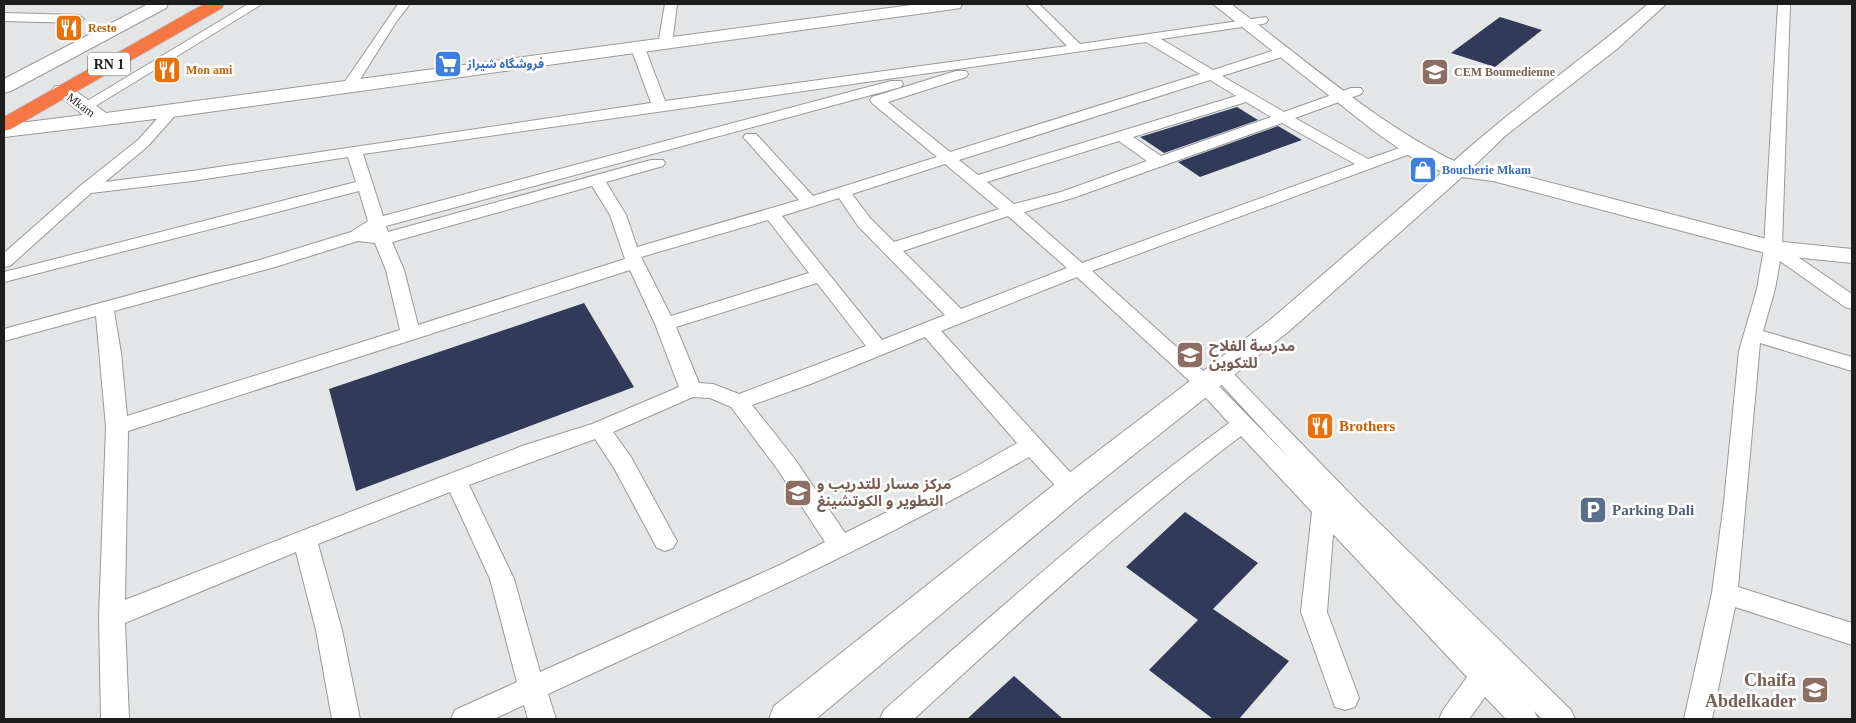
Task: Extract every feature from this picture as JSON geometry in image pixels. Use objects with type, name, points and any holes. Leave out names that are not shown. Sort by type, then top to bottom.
[{"type":"highway","name":"RN 1","points":[[4,105],[186,4]]},
{"type":"highway","name":"RN 1","points":[[4,125],[62,90],[216,4]]},
{"type":"street","points":[[4,87],[160,4]]},
{"type":"street","points":[[84,107],[256,4]]},
{"type":"street","points":[[349,86],[385,28],[404,4]]},
{"type":"street","points":[[664,44],[671,4]]},
{"type":"street","points":[[4,131],[172,111],[954,4]]},
{"type":"street","points":[[1032,4],[1078,49]]},
{"type":"street","points":[[1221,4],[1250,16],[1350,94],[1413,148],[1494,175],[1773,248],[1852,256]]},
{"type":"street","points":[[788,719],[1071,488],[1158,422],[1211,377],[1279,326],[1498,132],[1611,45],[1658,4]]},
{"type":"street","points":[[1698,719],[1725,593],[1736,502],[1752,334],[1766,289],[1773,248],[1784,4]]},
{"type":"street","points":[[86,189],[354,152],[524,125],[660,108],[808,85],[1078,49],[1149,38],[1250,16]]},
{"type":"street","points":[[1250,16],[1283,52],[1439,146],[1461,165]]},
{"type":"street","points":[[4,17],[78,19]]},
{"type":"street","points":[[1149,38],[1366,164]]},
{"type":"street","points":[[638,48],[660,108]]},
{"type":"street","points":[[117,427],[410,333],[633,258],[1283,52]]},
{"type":"street","points":[[4,335],[269,263],[356,236],[597,180],[668,152],[751,137],[1008,59]]},
{"type":"street","points":[[379,231],[668,152],[821,104],[975,63]]},
{"type":"street","points":[[808,85],[821,104]]},
{"type":"street","name":"Mkam","points":[[62,90],[101,119]]},
{"type":"street","points":[[891,249],[1011,210],[1066,195],[1350,94]]},
{"type":"street","points":[[974,181],[1248,97]]},
{"type":"street","points":[[877,100],[1011,210],[1080,271],[1211,377],[1330,502],[1483,677],[1524,719]]},
{"type":"street","points":[[4,262],[86,189],[143,143],[172,111]]},
{"type":"street","points":[[1122,136],[1159,162]]},
{"type":"street","points":[[751,137],[810,202]]},
{"type":"street","points":[[738,402],[806,378],[928,328],[1413,148]]},
{"type":"street","points":[[354,152],[379,231],[395,270],[410,333]]},
{"type":"street","points":[[597,180],[618,215],[633,258],[665,324],[691,390]]},
{"type":"street","points":[[4,277],[364,185]]},
{"type":"street","points":[[843,192],[864,222],[958,317]]},
{"type":"street","points":[[772,214],[878,348]]},
{"type":"street","points":[[1773,248],[1852,303]]},
{"type":"street","points":[[665,324],[820,276]]},
{"type":"street","points":[[104,307],[117,427],[112,617],[115,719]]},
{"type":"street","points":[[928,328],[1071,488]]},
{"type":"street","points":[[1752,334],[1852,364]]},
{"type":"street","points":[[1211,377],[1242,424],[1330,502],[1561,719]]},
{"type":"street","points":[[112,617],[305,539],[456,481],[600,429],[691,390],[713,391],[738,402],[786,464],[840,545]]},
{"type":"street","points":[[894,719],[1048,581],[1188,464],[1242,424]]},
{"type":"street","points":[[600,429],[623,463],[665,541]]},
{"type":"street","points":[[464,719],[739,595],[969,481],[1032,445]]},
{"type":"street","points":[[456,481],[502,579],[531,688],[542,719]]},
{"type":"street","points":[[1330,502],[1317,566],[1314,612],[1345,698]]},
{"type":"street","points":[[305,539],[329,630],[346,719]]},
{"type":"street","points":[[1725,593],[1852,634]]},
{"type":"street","points":[[1453,719],[1483,677]]},
{"type":"building","points":[[1500,17],[1542,30],[1495,67],[1451,53]]},
{"type":"building","points":[[1237,107],[1258,120],[1164,153],[1140,137]]},
{"type":"building","points":[[1278,126],[1302,140],[1200,177],[1178,162]]},
{"type":"building","points":[[584,303],[634,387],[356,491],[329,389]]},
{"type":"building","points":[[1185,512],[1258,563],[1213,609],[1289,661],[1239,719],[1213,719],[1149,670],[1198,620],[1126,567]]},
{"type":"building","points":[[1014,676],[1063,719],[967,719]]},
{"type":"place","name":"Resto","points":[[69,28]]},
{"type":"place","name":"فروشگاه شيراز","points":[[448,64]]},
{"type":"place","name":"Mon ami","points":[[167,70]]},
{"type":"place","name":"CEM Boumedienne","points":[[1435,72]]},
{"type":"place","name":"Boucherie Mkam","points":[[1423,170]]},
{"type":"place","name":"مدرسة الفلاح للتكوين","points":[[1190,355]]},
{"type":"place","name":"Brothers","points":[[1320,426]]},
{"type":"place","name":"مركز مسار للتدريب و التطوير و الكوتشينغ","points":[[798,493]]},
{"type":"place","name":"Parking Dali","points":[[1593,510]]},
{"type":"place","name":"Chaifa Abdelkader","points":[[1815,690]]}]
